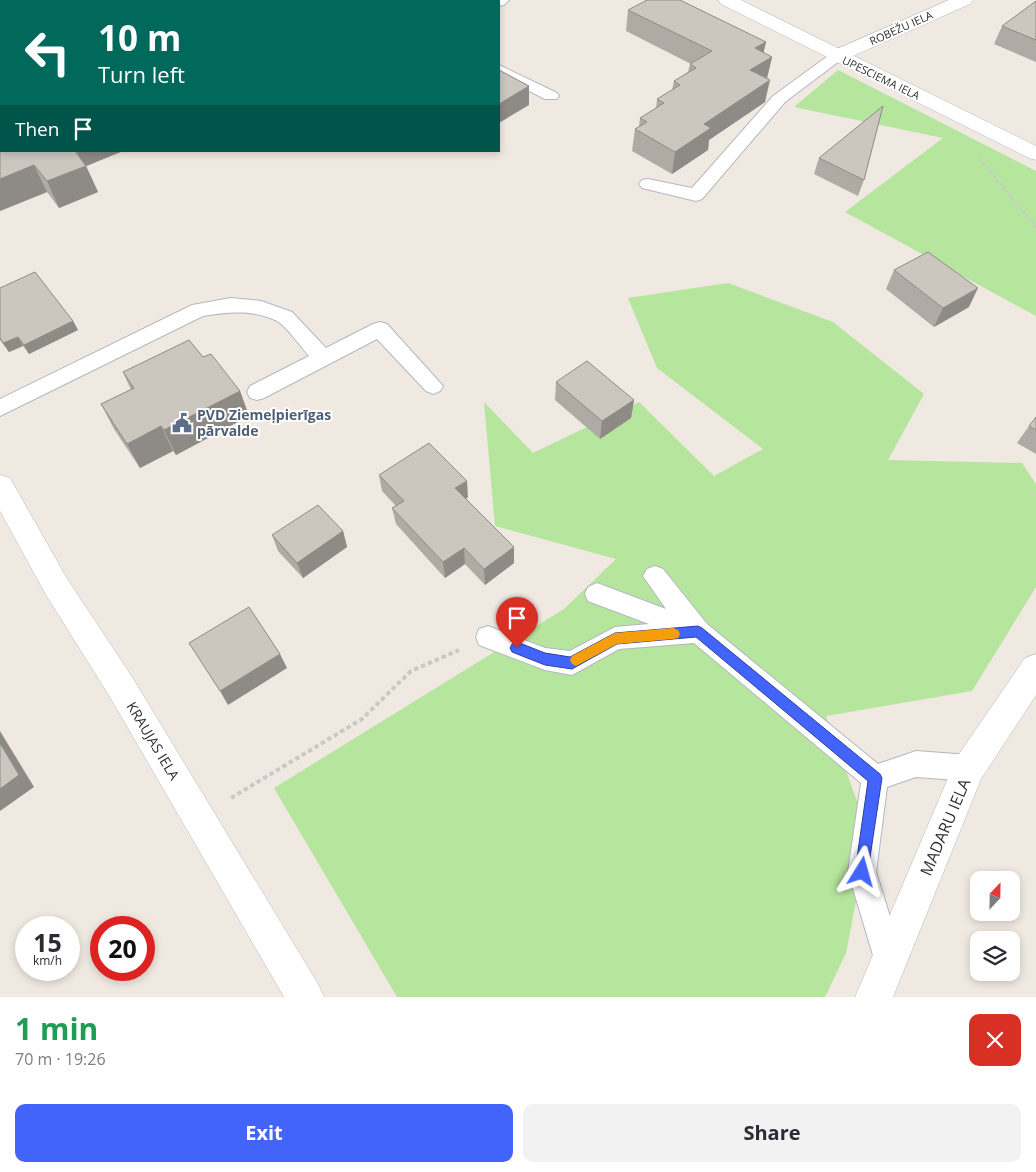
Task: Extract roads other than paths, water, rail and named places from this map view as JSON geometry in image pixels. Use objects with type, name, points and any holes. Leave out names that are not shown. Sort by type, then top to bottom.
[{"type":"street","name":"UPESCIEMA IELA","points":[[727,0],[1036,154]]},
{"type":"street","name":"ROBEŽU IELA","points":[[837,56],[964,0]]},
{"type":"street","name":"KRAUJAS IELA","points":[[0,486],[56,586],[121,687],[305,997]]},
{"type":"street","name":"MADARU IELA","points":[[874,997],[969,768],[1036,668]]},
{"type":"lane","points":[[648,184],[696,195],[779,99],[837,56]]},
{"type":"lane","points":[[500,70],[551,96]]},
{"type":"lane","points":[[0,408],[199,310],[231,305],[261,308],[286,317],[323,358]]},
{"type":"lane","points":[[258,392],[380,329],[433,386]]},
{"type":"lane","points":[[656,576],[698,632],[875,778]]},
{"type":"lane","points":[[597,594],[698,632]]},
{"type":"lane","points":[[488,637],[545,659],[572,663],[615,638],[698,632]]},
{"type":"lane","points":[[875,778],[916,764],[969,768]]},
{"type":"lane","points":[[875,778],[862,872],[889,961]]},
{"type":"place","name":"PVD Ziemeļpierīgas pārvalde","points":[[182,423]]}]
